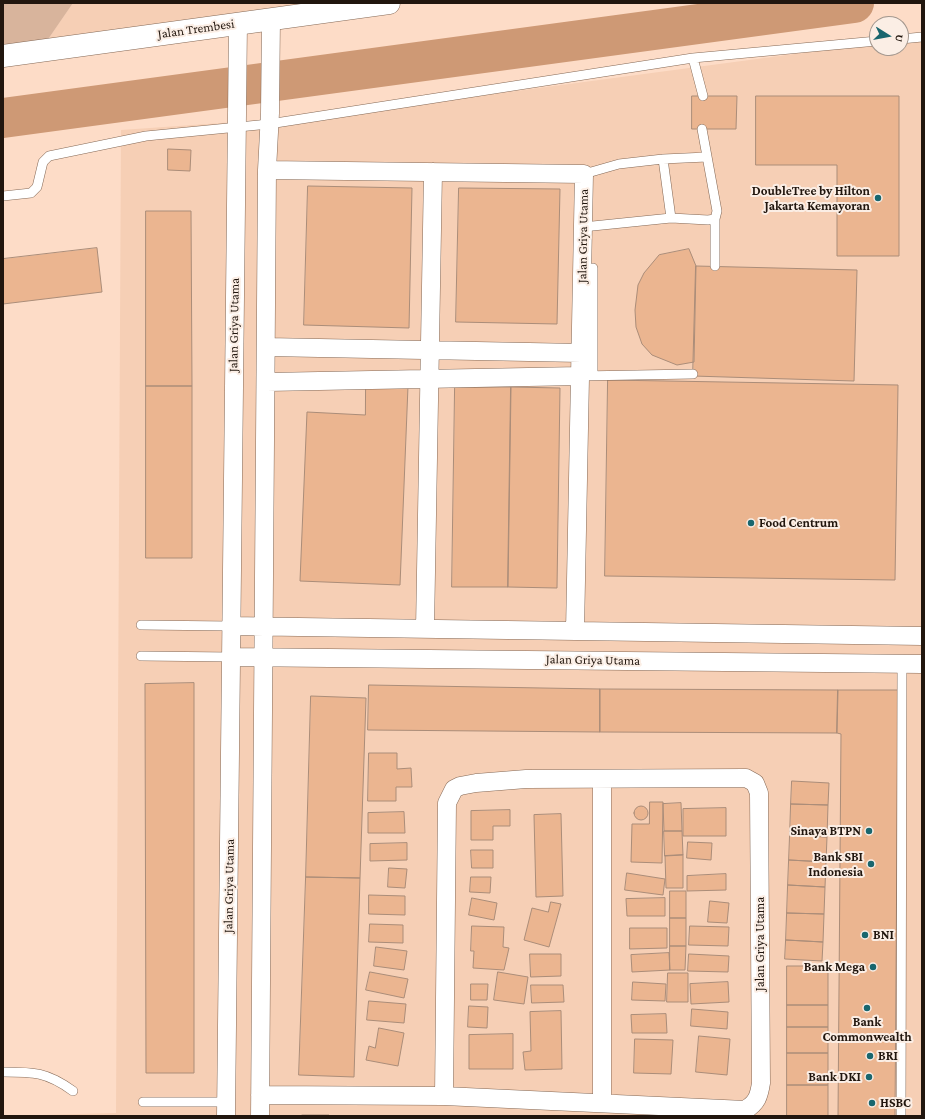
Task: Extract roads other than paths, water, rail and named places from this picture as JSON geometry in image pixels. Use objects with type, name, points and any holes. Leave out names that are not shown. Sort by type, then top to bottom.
[{"type":"street","name":"Jalan Trembesi","points":[[3,56],[271,25],[308,8],[389,3]]},
{"type":"street","points":[[260,1116],[267,382],[267,170],[271,25]]},
{"type":"street","name":"Jalan Griya Utama","points":[[226,1109],[231,657],[230,626],[238,29]]},
{"type":"street","name":"Jalan Griya Utama","points":[[267,170],[584,174],[581,353],[587,376],[575,631]]},
{"type":"street","points":[[425,629],[433,172]]},
{"type":"street","points":[[267,347],[581,353]]},
{"type":"street","points":[[267,382],[587,376]]},
{"type":"street","points":[[230,626],[922,636]]},
{"type":"street","name":"Jalan Griya Utama","points":[[231,657],[922,664]]},
{"type":"street","name":"Jalan Griya Utama","points":[[260,1095],[444,1096],[745,1110],[758,1099],[761,1083],[758,788],[755,783],[746,778],[526,779],[476,783],[460,786],[450,794],[447,803],[444,1096]]},
{"type":"street","points":[[602,779],[602,1103]]},
{"type":"lane","points":[[909,38],[922,37]]},
{"type":"lane","points":[[3,196],[31,193],[36,187],[43,162],[49,156],[146,136],[237,120],[269,119],[693,58],[869,42]]},
{"type":"lane","points":[[693,58],[702,96]]},
{"type":"lane","points":[[702,129],[717,211],[715,218],[715,266]]},
{"type":"lane","points":[[584,174],[619,164],[663,158],[707,157]]},
{"type":"lane","points":[[663,158],[671,218]]},
{"type":"lane","points":[[583,227],[671,218],[708,220],[715,218]]},
{"type":"lane","points":[[593,268],[587,376],[693,374]]},
{"type":"lane","points":[[141,625],[230,626]]},
{"type":"lane","points":[[141,656],[231,657]]},
{"type":"lane","points":[[901,1116],[902,663]]},
{"type":"lane","points":[[3,1072],[41,1074],[57,1080],[72,1091]]},
{"type":"lane","points":[[143,1102],[226,1109]]},
{"type":"waterway","points":[[3,118],[854,3]]},
{"type":"place","name":"DoubleTree by Hilton Jakarta Kemayoran","points":[[878,198]]},
{"type":"place","name":"Food Centrum","points":[[751,523]]},
{"type":"place","name":"Sinaya BTPN","points":[[869,831]]},
{"type":"place","name":"Bank SBI Indonesia","points":[[871,864]]},
{"type":"place","name":"BNI","points":[[865,935]]},
{"type":"place","name":"Bank Mega","points":[[873,967]]},
{"type":"place","name":"Bank Commonwealth","points":[[867,1008]]},
{"type":"place","name":"BRI","points":[[870,1056]]},
{"type":"place","name":"Bank DKI","points":[[869,1077]]},
{"type":"place","name":"HSBC","points":[[872,1103]]}]
